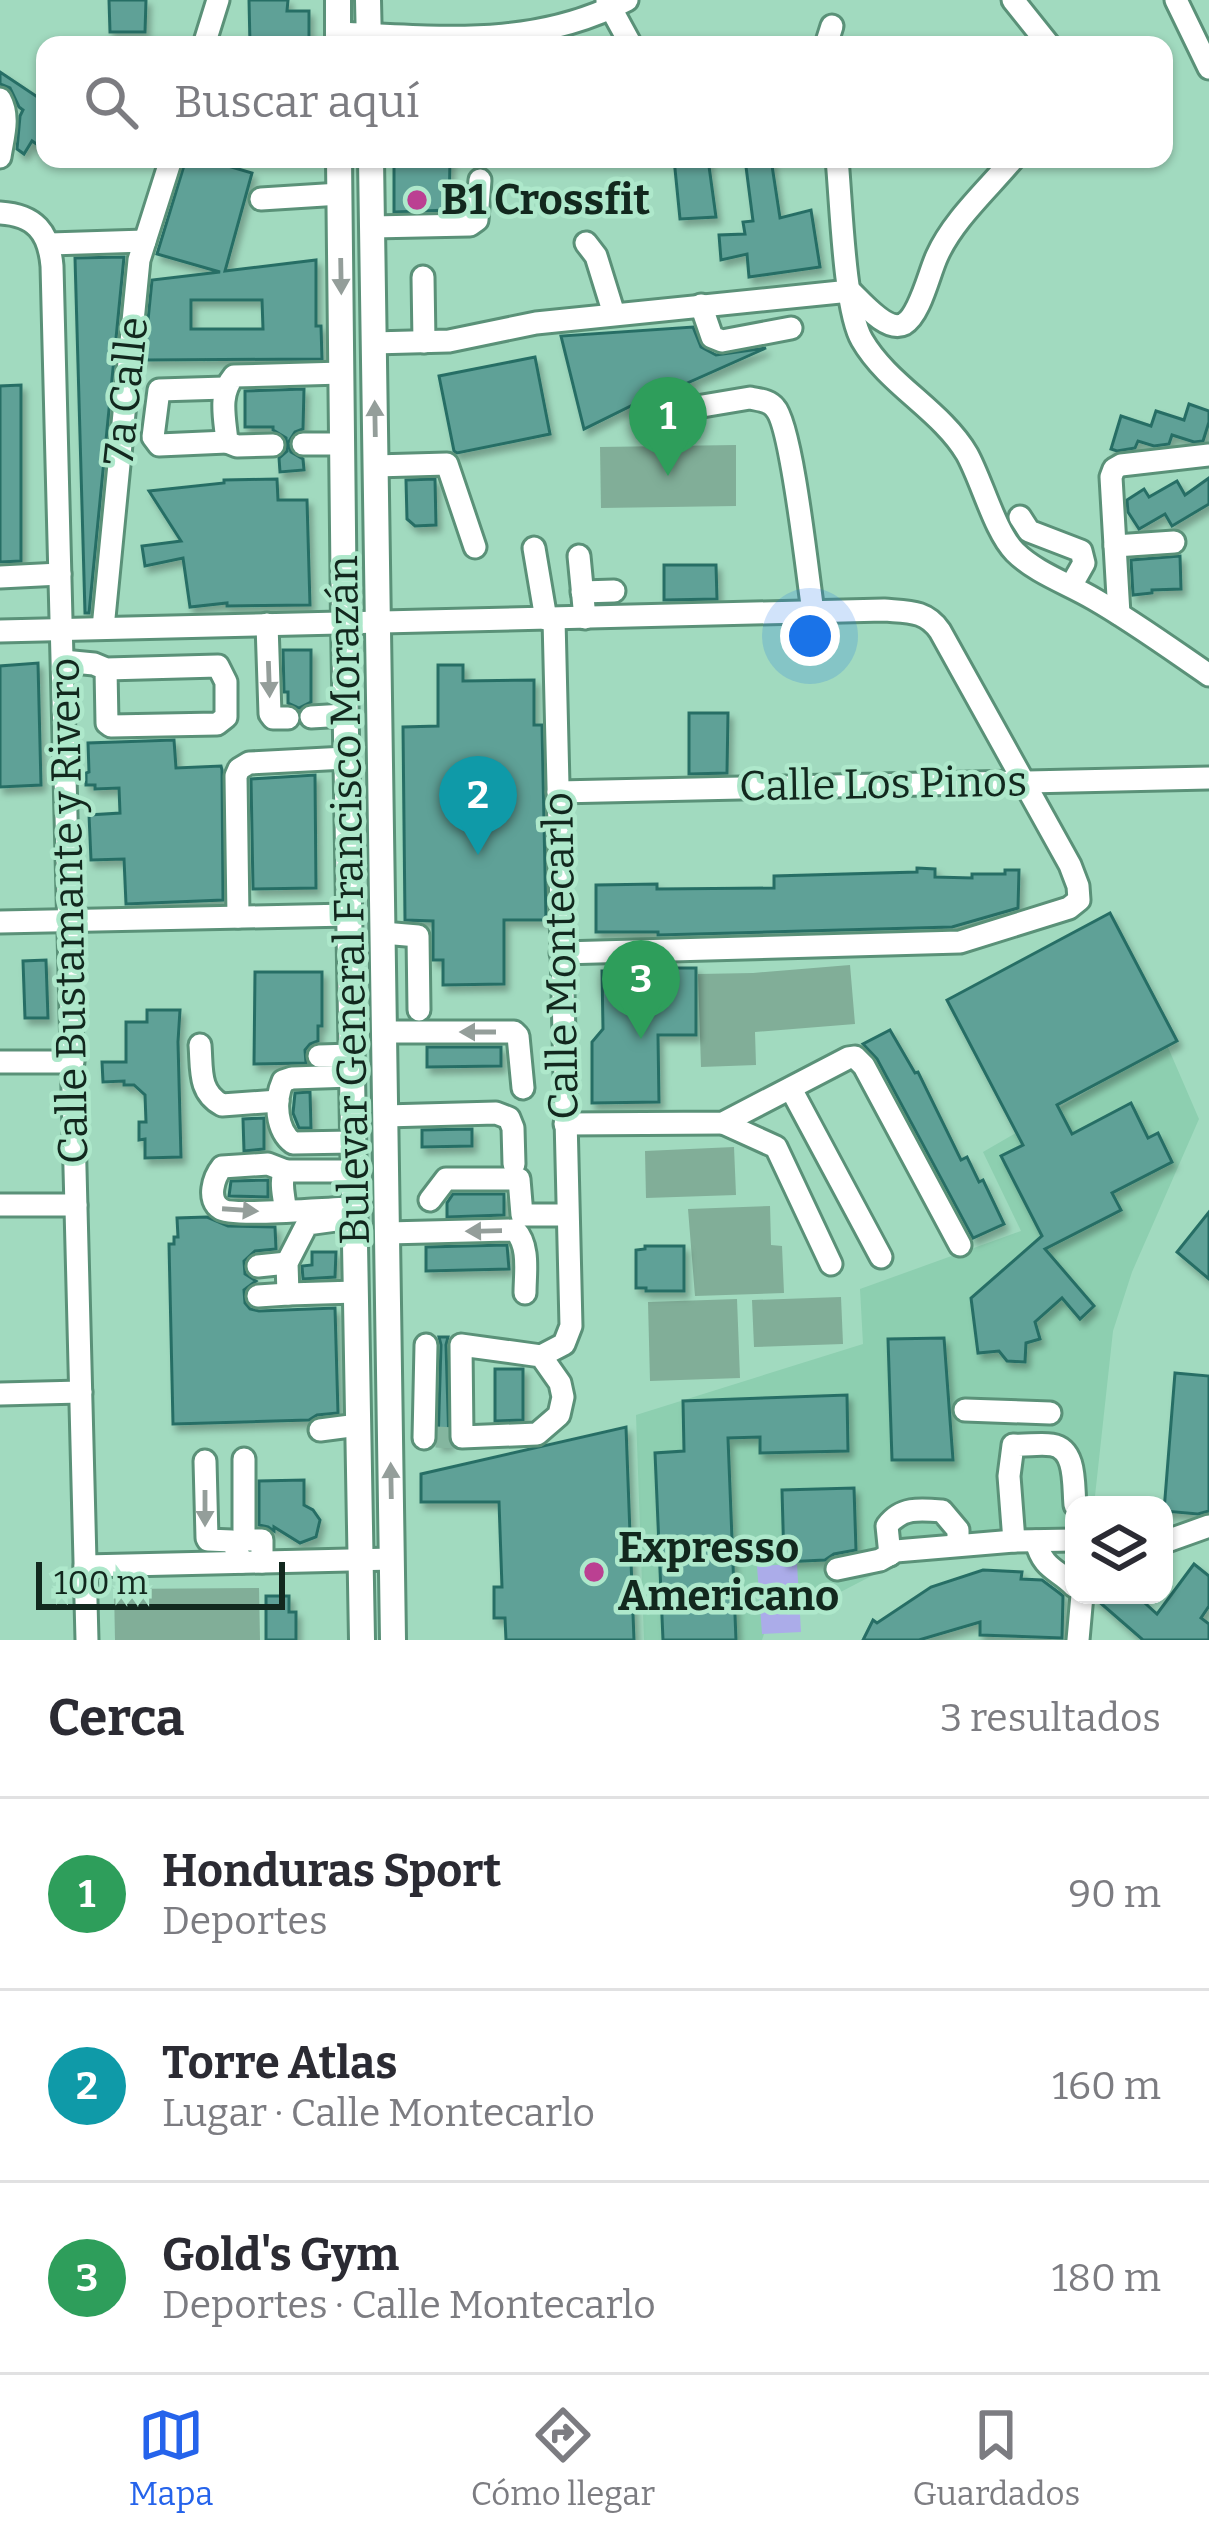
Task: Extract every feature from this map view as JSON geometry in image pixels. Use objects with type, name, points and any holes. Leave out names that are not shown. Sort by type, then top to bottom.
[{"type":"main road","points":[[338,0],[338,36]]},
{"type":"main road","points":[[368,0],[369,36]]},
{"type":"main road","name":"Bulevar General Francisco Morazán","points":[[339,168],[362,1640]]},
{"type":"main road","name":"Bulevar General Francisco Morazán","points":[[370,168],[394,1640]]},
{"type":"street","points":[[207,36],[218,0]]},
{"type":"street","points":[[1013,0],[1042,36]]},
{"type":"street","points":[[1176,0],[1209,66]]},
{"type":"street","points":[[504,36],[577,22],[615,3],[628,36]]},
{"type":"street","points":[[0,99],[6,121],[0,157]]},
{"type":"street","name":"7a Calle","points":[[103,628],[139,260],[168,168]]},
{"type":"street","points":[[838,168],[850,291],[862,341],[953,434],[1013,551],[1209,675]]},
{"type":"street","points":[[374,343],[449,341],[536,322],[850,291],[886,322],[906,323],[918,306],[941,248],[1006,168]]},
{"type":"street","points":[[371,227],[470,225],[477,220],[480,180]]},
{"type":"street","points":[[261,200],[340,194]]},
{"type":"street","points":[[0,213],[33,222],[50,244],[145,241]]},
{"type":"street","points":[[586,243],[596,256],[614,314]]},
{"type":"street","name":"Calle Bustamante y Rivero","points":[[50,244],[87,1640]]},
{"type":"street","points":[[423,277],[424,342]]},
{"type":"street","points":[[701,305],[712,337],[722,341],[791,328]]},
{"type":"street","points":[[227,442],[223,397],[234,376],[341,373]]},
{"type":"street","points":[[225,388],[159,390],[153,437],[159,445],[273,445]]},
{"type":"street","points":[[643,416],[750,398],[774,406],[786,434],[813,612]]},
{"type":"street","points":[[303,444],[342,444]]},
{"type":"street","points":[[1119,614],[1114,469],[1209,455]]},
{"type":"street","points":[[375,466],[446,464],[475,547]]},
{"type":"street","points":[[1020,517],[1029,531],[1081,550],[1084,563],[1071,586]]},
{"type":"street","points":[[1115,546],[1174,542]]},
{"type":"street","name":"Calle Montecarlo","points":[[534,548],[550,619],[558,792],[569,1334],[564,1344],[541,1356]]},
{"type":"street","points":[[579,556],[585,618]]},
{"type":"street","points":[[0,577],[60,574]]},
{"type":"street","points":[[582,592],[614,592]]},
{"type":"street","points":[[0,631],[884,610],[920,613],[932,619],[1078,886],[1079,900],[1069,908],[960,942],[561,953]]},
{"type":"street","points":[[267,624],[273,718],[345,716]]},
{"type":"street","points":[[63,662],[106,669],[218,666],[226,682],[226,717],[217,724],[111,726],[106,723],[106,669]]},
{"type":"street","points":[[238,917],[239,769],[249,763],[346,758]]},
{"type":"street","name":"Calle Los Pinos","points":[[558,792],[1209,778]]},
{"type":"street","points":[[0,922],[349,915]]},
{"type":"street","points":[[382,933],[418,936],[418,1010]]},
{"type":"street","points":[[384,1032],[514,1032],[523,1088]]},
{"type":"street","points":[[200,1045],[203,1085],[215,1102],[278,1101]]},
{"type":"street","points":[[724,1124],[855,1058],[864,1066],[960,1245]]},
{"type":"street","points":[[0,1062],[73,1062]]},
{"type":"street","points":[[352,1066],[312,1066],[283,1081],[278,1101],[281,1130],[289,1141],[353,1142]]},
{"type":"street","points":[[790,1089],[881,1257]]},
{"type":"street","points":[[385,1116],[496,1113],[509,1118],[513,1127],[514,1164]]},
{"type":"street","points":[[565,1124],[724,1124],[776,1147],[831,1264]]},
{"type":"street","points":[[354,1171],[286,1171],[268,1164],[222,1167],[212,1188],[223,1211],[354,1213]]},
{"type":"street","points":[[286,1171],[282,1184],[288,1209]]},
{"type":"street","points":[[430,1200],[446,1179],[519,1179],[522,1215],[567,1214]]},
{"type":"street","points":[[0,1205],[76,1205]]},
{"type":"street","points":[[294,1294],[287,1263],[307,1224],[354,1213]]},
{"type":"street","points":[[387,1233],[515,1230],[525,1248],[525,1293]]},
{"type":"street","points":[[294,1294],[301,1234]]},
{"type":"street","points":[[258,1266],[287,1263]]},
{"type":"street","points":[[258,1296],[356,1292]]},
{"type":"street","points":[[389,1345],[431,1345],[430,1438],[390,1438]]},
{"type":"street","points":[[461,1346],[541,1356],[560,1383],[559,1415],[537,1434],[462,1437],[461,1346]]},
{"type":"street","points":[[0,1394],[81,1392]]},
{"type":"street","points":[[965,1410],[1050,1413]]},
{"type":"street","points":[[1014,1412],[1009,1476],[1026,1541],[1039,1550],[1051,1570],[1065,1578]]},
{"type":"street","points":[[320,1430],[358,1425]]},
{"type":"street","points":[[1012,1445],[1063,1448],[1074,1496]]},
{"type":"street","points":[[244,1459],[244,1540],[262,1540],[252,1562]]},
{"type":"street","points":[[205,1460],[207,1538],[232,1541],[252,1562]]},
{"type":"street","points":[[890,1555],[887,1526],[909,1510],[942,1511],[958,1530],[958,1545]]},
{"type":"street","points":[[1173,1539],[1209,1526]]},
{"type":"street","points":[[837,1569],[880,1560],[896,1551],[1065,1540]]},
{"type":"street","points":[[85,1566],[392,1559]]},
{"type":"street","points":[[1078,1640],[1079,1604]]},
{"type":"shaded area","points":[[736,445],[736,506],[601,508],[600,447]]},
{"type":"shaded area","points":[[850,965],[855,1024],[755,1032],[756,1065],[701,1067],[698,974]]},
{"type":"shaded area","points":[[1167,1045],[1199,1119],[1132,1272],[1113,1331],[1095,1496],[1065,1496],[1065,1536],[945,1538],[765,1631],[762,1640],[644,1640],[636,1415],[863,1344],[860,1289],[1021,1231],[983,1152]]},
{"type":"shaded area","points":[[734,1147],[736,1195],[646,1198],[645,1151]]},
{"type":"shaded area","points":[[770,1206],[771,1245],[782,1246],[784,1293],[695,1296],[688,1209]]},
{"type":"shaded area","points":[[841,1297],[843,1344],[754,1347],[752,1300]]},
{"type":"shaded area","points":[[737,1299],[740,1378],[650,1381],[648,1302]]},
{"type":"shaded area","points":[[259,1588],[260,1640],[115,1640],[114,1589]]},
{"type":"water","points":[[797,1564],[801,1632],[762,1634],[757,1566]]},
{"type":"building","points":[[109,0],[146,0],[145,32],[110,32]]},
{"type":"building","points":[[249,0],[288,0],[287,11],[309,11],[309,36],[250,36]]},
{"type":"building","points":[[0,72],[36,96],[36,144],[32,141],[24,154],[17,149],[23,110],[10,88],[0,84]]},
{"type":"building","points":[[183,168],[235,168],[252,173],[225,271],[316,260],[316,326],[321,326],[322,359],[144,360],[152,280],[220,272],[157,254]],"holes":[[[191,300],[262,300],[263,329],[191,329]]]},
{"type":"building","points":[[394,168],[450,168],[449,210],[394,212]]},
{"type":"building","points":[[675,168],[709,168],[716,217],[680,219]]},
{"type":"building","points":[[746,168],[772,168],[780,218],[811,210],[820,267],[749,277],[747,254],[721,260],[719,235],[745,234],[743,222],[753,221]]},
{"type":"building","points":[[124,257],[89,613],[85,613],[75,258]]},
{"type":"building","points":[[693,327],[701,347],[716,355],[766,348],[584,429],[561,336]]},
{"type":"building","points":[[535,357],[550,434],[454,451],[439,376]]},
{"type":"building","points":[[21,385],[21,561],[0,562],[0,386]]},
{"type":"building","points":[[304,389],[303,429],[288,443],[291,452],[303,459],[304,470],[280,472],[286,438],[273,427],[245,427],[245,391]]},
{"type":"building","points":[[1189,404],[1209,411],[1203,441],[1172,435],[1169,444],[1138,441],[1135,448],[1111,449],[1121,416],[1151,426],[1156,411],[1184,420]]},
{"type":"building","points":[[1209,478],[1209,504],[1172,526],[1165,514],[1139,529],[1128,512],[1127,500],[1144,489],[1149,497],[1177,481],[1185,495]]},
{"type":"building","points":[[277,479],[278,500],[307,500],[310,605],[190,607],[183,558],[145,566],[142,546],[181,541],[149,491],[224,480]]},
{"type":"building","points":[[435,479],[436,525],[415,526],[407,519],[406,480]]},
{"type":"building","points":[[1180,556],[1181,589],[1133,595],[1131,560]]},
{"type":"building","points":[[664,565],[716,565],[717,599],[664,600]]},
{"type":"building","points":[[283,650],[311,650],[311,702],[299,708],[288,703],[288,692],[284,692]]},
{"type":"building","points":[[38,663],[41,785],[0,787],[0,666]]},
{"type":"building","points":[[438,665],[463,665],[463,681],[534,680],[534,725],[542,725],[546,920],[504,920],[504,984],[443,985],[443,960],[433,960],[433,921],[405,920],[403,727],[438,726]]},
{"type":"building","points":[[689,713],[728,713],[727,773],[689,774]]},
{"type":"building","points":[[174,740],[176,768],[221,766],[223,900],[126,904],[124,859],[91,860],[89,815],[120,813],[119,788],[86,785],[88,743]]},
{"type":"building","points":[[315,775],[316,888],[253,889],[251,779]]},
{"type":"building","points":[[917,868],[935,869],[935,877],[972,878],[972,874],[1019,870],[1018,908],[952,927],[658,935],[596,932],[596,885],[774,888],[774,876],[917,872]]},
{"type":"building","points":[[1110,913],[1177,1041],[1057,1105],[1072,1134],[1131,1103],[1148,1138],[1158,1133],[1172,1162],[1112,1193],[1121,1210],[1045,1249],[1094,1306],[1080,1319],[1062,1298],[1035,1322],[1040,1339],[1026,1343],[1025,1362],[1007,1361],[999,1351],[978,1353],[971,1298],[1042,1236],[1001,1156],[1023,1145],[947,1000]]},
{"type":"building","points":[[46,960],[48,1018],[25,1018],[23,961]]},
{"type":"building","points":[[696,968],[696,1035],[658,1035],[659,1102],[592,1103],[592,1042],[603,1029],[602,971]]},
{"type":"building","points":[[255,972],[322,972],[322,1026],[318,1026],[318,1041],[305,1050],[306,1063],[254,1064]]},
{"type":"building","points":[[147,1010],[180,1010],[181,1157],[145,1158],[139,1122],[146,1122],[145,1095],[124,1081],[103,1082],[102,1062],[126,1062],[126,1022],[147,1022]]},
{"type":"building","points":[[890,1030],[918,1072],[961,1160],[967,1157],[979,1182],[983,1180],[1004,1224],[973,1238],[877,1059],[863,1044]]},
{"type":"building","points":[[427,1047],[501,1047],[501,1066],[427,1067]]},
{"type":"building","points":[[310,1092],[311,1128],[299,1128],[293,1113],[295,1093]]},
{"type":"building","points":[[264,1118],[264,1149],[244,1151],[243,1119]]},
{"type":"building","points":[[472,1129],[472,1146],[422,1147],[422,1130]]},
{"type":"building","points":[[268,1180],[268,1197],[229,1196],[231,1181]]},
{"type":"building","points":[[453,1194],[504,1194],[504,1215],[447,1217]]},
{"type":"building","points":[[1209,1212],[1209,1279],[1177,1252]]},
{"type":"building","points":[[207,1217],[228,1226],[275,1227],[276,1249],[255,1251],[244,1261],[245,1274],[256,1281],[244,1290],[250,1309],[335,1308],[338,1413],[309,1420],[173,1424],[169,1244],[178,1237],[177,1218]]},
{"type":"building","points":[[507,1245],[509,1269],[426,1271],[426,1247]]},
{"type":"building","points":[[684,1246],[684,1291],[636,1288],[636,1250]]},
{"type":"building","points":[[312,1252],[336,1252],[335,1277],[303,1279],[302,1266],[312,1265]]},
{"type":"building","points":[[439,1337],[448,1337],[449,1444],[438,1444]]},
{"type":"building","points":[[944,1338],[953,1460],[892,1460],[888,1339]]},
{"type":"building","points":[[495,1369],[523,1369],[523,1420],[495,1421]]},
{"type":"building","points":[[1175,1373],[1209,1376],[1209,1511],[1173,1512],[1173,1496],[1165,1496]]},
{"type":"building","points":[[847,1395],[848,1451],[760,1453],[760,1437],[728,1438],[736,1640],[663,1640],[655,1453],[684,1451],[683,1401]]},
{"type":"building","points":[[626,1427],[634,1640],[506,1640],[505,1618],[494,1618],[494,1587],[502,1587],[499,1502],[421,1502],[421,1474]]},
{"type":"building","points":[[304,1480],[304,1505],[320,1520],[316,1537],[300,1543],[274,1527],[274,1531],[259,1525],[259,1481]]},
{"type":"building","points":[[854,1488],[856,1550],[825,1560],[784,1562],[782,1490]]},
{"type":"building","points":[[1194,1564],[1209,1576],[1209,1606],[1201,1618],[1209,1624],[1209,1640],[1143,1640],[1102,1604],[1146,1604],[1157,1614],[1164,1604],[1173,1604],[1173,1592]]},
{"type":"building","points":[[983,1570],[1022,1572],[1021,1579],[1042,1580],[1063,1596],[1062,1638],[980,1635],[980,1622],[919,1640],[863,1640],[873,1620],[877,1623],[931,1587]]},
{"type":"building","points":[[266,1596],[289,1596],[289,1612],[296,1612],[296,1640],[266,1640]]},
{"type":"tunnel","points":[[436,1437],[455,1438]]},
{"type":"place","name":"B1 Crossfit","points":[[417,200]]},
{"type":"place","name":"Honduras Sport","points":[[668,476]]},
{"type":"place","name":"Torre Atlas","points":[[478,855]]},
{"type":"place","name":"Gold's Gym","points":[[641,1039]]},
{"type":"place","name":"Expresso Americano","points":[[594,1572]]}]
